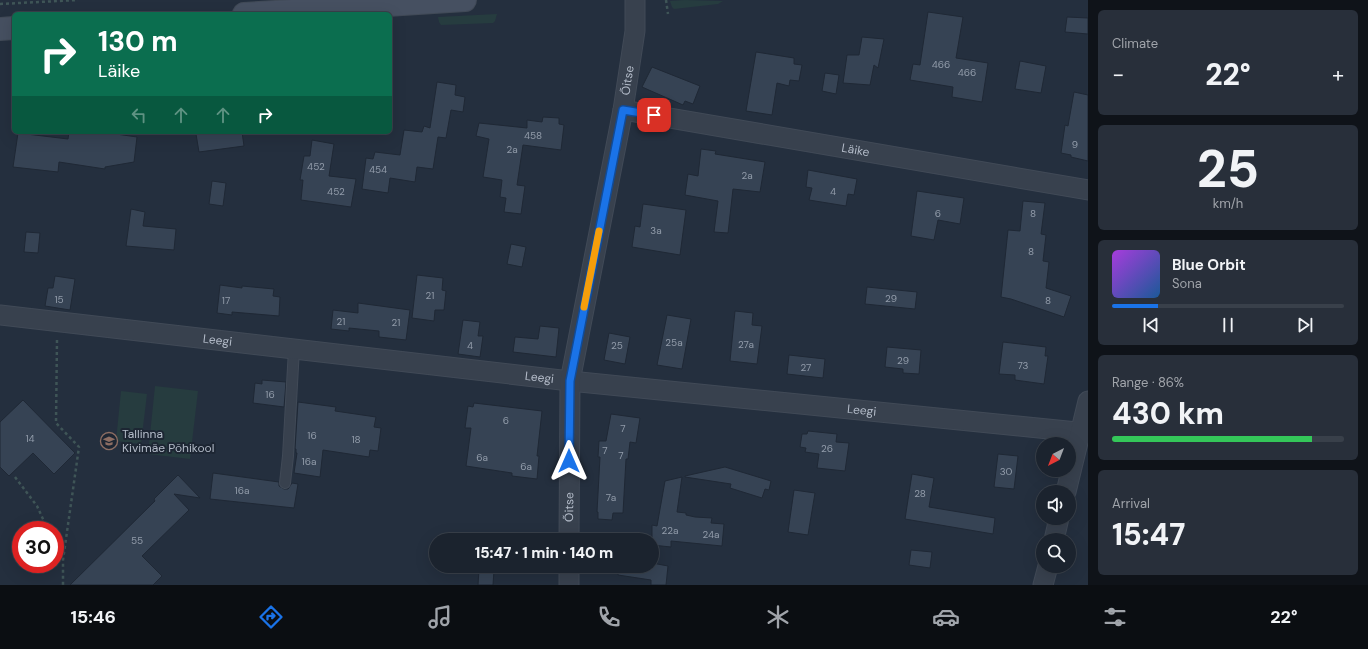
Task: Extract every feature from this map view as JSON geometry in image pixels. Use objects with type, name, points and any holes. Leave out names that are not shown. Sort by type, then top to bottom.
[{"type":"main road","points":[[276,12],[465,0]]},
{"type":"main road","points":[[0,29],[12,28]]},
{"type":"street","name":"Õitse","points":[[569,533],[570,381],[623,110],[635,31],[635,0]]},
{"type":"street","name":"Läike","points":[[623,110],[1088,190]]},
{"type":"street","name":"Leegi","points":[[0,315],[570,381],[1084,433]]},
{"type":"street","points":[[1068,485],[1084,433],[1088,401]]},
{"type":"street","points":[[568,585],[569,573]]},
{"type":"street","points":[[1043,585],[1046,573]]},
{"type":"lane","points":[[286,484],[294,349]]},
{"type":"path","points":[[0,4],[78,0]]},
{"type":"path","points":[[666,0],[668,14]]},
{"type":"path","points":[[58,322],[56,423],[79,447],[64,553]]},
{"type":"path","points":[[15,477],[37,506],[44,521]]},
{"type":"path","points":[[63,573],[63,585]]},
{"type":"green space","points":[[670,1],[723,1],[718,4],[674,9]]},
{"type":"green space","points":[[497,14],[493,23],[441,25],[438,17]]},
{"type":"green space","points":[[155,386],[198,391],[190,459],[148,454]]},
{"type":"green space","points":[[121,391],[147,394],[141,444],[116,441]]},
{"type":"building","points":[[928,12],[963,17],[956,58],[988,63],[982,102],[952,97],[953,87],[910,80],[913,64],[920,65]]},
{"type":"building","points":[[1067,17],[1088,18],[1088,34],[1065,32]]},
{"type":"building","points":[[862,37],[884,39],[878,68],[874,65],[870,85],[843,83],[847,55],[859,55]]},
{"type":"building","points":[[756,52],[794,58],[794,64],[802,65],[799,81],[790,80],[789,86],[777,83],[772,115],[746,111]]},
{"type":"building","points":[[1020,61],[1046,66],[1041,93],[1015,89]]},
{"type":"building","points":[[652,67],[700,86],[693,104],[685,101],[683,105],[642,87]]},
{"type":"building","points":[[825,73],[839,75],[836,94],[822,91]]},
{"type":"building","points":[[437,82],[456,85],[455,95],[465,97],[463,112],[451,110],[446,138],[438,137],[433,169],[417,167],[415,182],[390,178],[388,193],[362,189],[366,158],[373,159],[375,152],[400,155],[404,130],[422,132],[424,126],[430,128]]},
{"type":"building","points":[[1074,92],[1088,95],[1088,161],[1061,153],[1065,125],[1068,126]]},
{"type":"building","points":[[543,117],[559,118],[559,124],[564,125],[561,150],[523,145],[517,185],[525,186],[521,214],[504,212],[506,198],[500,197],[502,180],[483,177],[489,139],[476,136],[479,123],[527,128],[527,120],[542,122]]},
{"type":"building","points":[[18,134],[68,139],[69,134],[116,134],[137,137],[134,162],[105,167],[105,169],[59,162],[58,172],[13,167]]},
{"type":"building","points":[[196,134],[242,134],[244,146],[199,152]]},
{"type":"building","points":[[312,140],[334,144],[329,176],[356,179],[351,207],[301,200],[303,180],[300,180],[304,156],[310,156]]},
{"type":"building","points":[[701,149],[716,151],[715,154],[765,162],[760,192],[733,189],[728,233],[714,232],[718,201],[685,195],[688,174],[698,176]]},
{"type":"building","points":[[808,170],[857,179],[854,195],[848,194],[846,206],[809,200],[812,188],[806,187]]},
{"type":"building","points":[[212,181],[226,183],[223,206],[209,204]]},
{"type":"building","points":[[917,191],[964,198],[960,224],[938,220],[934,240],[911,236]]},
{"type":"building","points":[[1023,201],[1045,203],[1041,234],[1046,235],[1043,261],[1049,262],[1046,288],[1071,296],[1064,317],[1001,297],[1008,230],[1020,231]]},
{"type":"building","points":[[643,204],[686,210],[680,255],[632,247],[635,226],[640,227]]},
{"type":"building","points":[[131,209],[145,212],[143,226],[176,229],[174,250],[126,246]]},
{"type":"building","points":[[26,232],[40,233],[38,253],[24,252]]},
{"type":"building","points":[[511,244],[526,247],[522,267],[507,264]]},
{"type":"building","points":[[417,275],[443,278],[442,290],[446,291],[444,310],[435,310],[434,321],[412,318]]},
{"type":"building","points":[[55,276],[75,279],[70,310],[45,306],[48,288],[53,288]]},
{"type":"building","points":[[220,285],[242,288],[242,286],[274,289],[273,296],[280,297],[279,316],[232,312],[232,315],[217,313]]},
{"type":"building","points":[[867,287],[917,292],[915,309],[865,304]]},
{"type":"building","points":[[358,303],[410,310],[406,340],[379,337],[379,331],[349,328],[349,331],[331,329],[333,310],[358,313]]},
{"type":"building","points":[[735,311],[753,313],[752,325],[762,326],[757,364],[730,361]]},
{"type":"building","points":[[667,315],[691,319],[682,369],[657,365]]},
{"type":"building","points":[[463,320],[480,322],[478,336],[483,336],[480,357],[458,354]]},
{"type":"building","points":[[540,326],[559,328],[556,357],[513,352],[515,337],[538,339]]},
{"type":"building","points":[[609,333],[630,337],[625,364],[604,360]]},
{"type":"building","points":[[1003,342],[1046,347],[1045,356],[1048,356],[1044,384],[1015,380],[1015,375],[999,374]]},
{"type":"building","points":[[887,347],[921,350],[919,374],[903,373],[903,369],[885,367]]},
{"type":"building","points":[[789,355],[825,359],[823,378],[787,374]]},
{"type":"building","points":[[262,380],[286,382],[284,407],[253,403],[255,383],[262,384]]},
{"type":"building","points":[[23,400],[75,453],[54,474],[33,453],[9,476],[0,467],[0,422]]},
{"type":"building","points":[[298,402],[336,407],[335,411],[376,417],[374,427],[381,428],[378,451],[370,450],[369,457],[323,450],[320,477],[294,473],[297,453],[295,449]]},
{"type":"building","points":[[474,403],[542,411],[537,456],[539,456],[537,479],[512,476],[512,473],[466,466],[471,428],[465,428],[468,406],[473,407]]},
{"type":"building","points":[[611,414],[640,418],[636,443],[630,442],[628,459],[626,459],[623,513],[613,513],[612,520],[598,519],[597,512],[600,457],[598,457],[599,441],[606,441]]},
{"type":"building","points":[[808,431],[837,434],[836,442],[849,443],[845,471],[817,468],[819,454],[805,452],[806,448],[800,447],[802,434],[807,434]]},
{"type":"building","points":[[998,454],[1018,456],[1014,489],[994,487]]},
{"type":"building","points":[[725,467],[771,481],[769,490],[765,489],[762,498],[730,488],[731,484],[685,477]]},
{"type":"building","points":[[213,473],[279,482],[279,486],[284,489],[288,489],[292,483],[298,484],[294,508],[210,499]]},
{"type":"building","points":[[912,474],[934,478],[929,507],[995,518],[993,534],[905,519]]},
{"type":"building","points":[[178,475],[200,498],[174,494],[189,510],[142,556],[162,576],[153,585],[70,585],[155,501],[154,499]]},
{"type":"building","points":[[682,477],[677,512],[686,513],[686,515],[695,517],[712,518],[711,523],[724,524],[722,546],[671,541],[671,547],[659,546],[659,533],[652,533],[652,525],[657,526],[665,481]]},
{"type":"building","points":[[794,490],[815,493],[808,535],[788,532]]},
{"type":"building","points":[[911,550],[932,552],[930,568],[909,565]]},
{"type":"building","points":[[659,564],[668,566],[666,585],[651,585],[651,580],[618,575],[618,573],[659,573]]},
{"type":"building","points":[[479,573],[494,573],[493,585],[478,585]]},
{"type":"slow traffic","points":[[584,307],[599,231]]},
{"type":"place","name":"Tallinna Kivimäe Põhikool","points":[[109,441]]},
{"type":"route","points":[[569,461],[570,381],[623,110],[654,115]]}]
